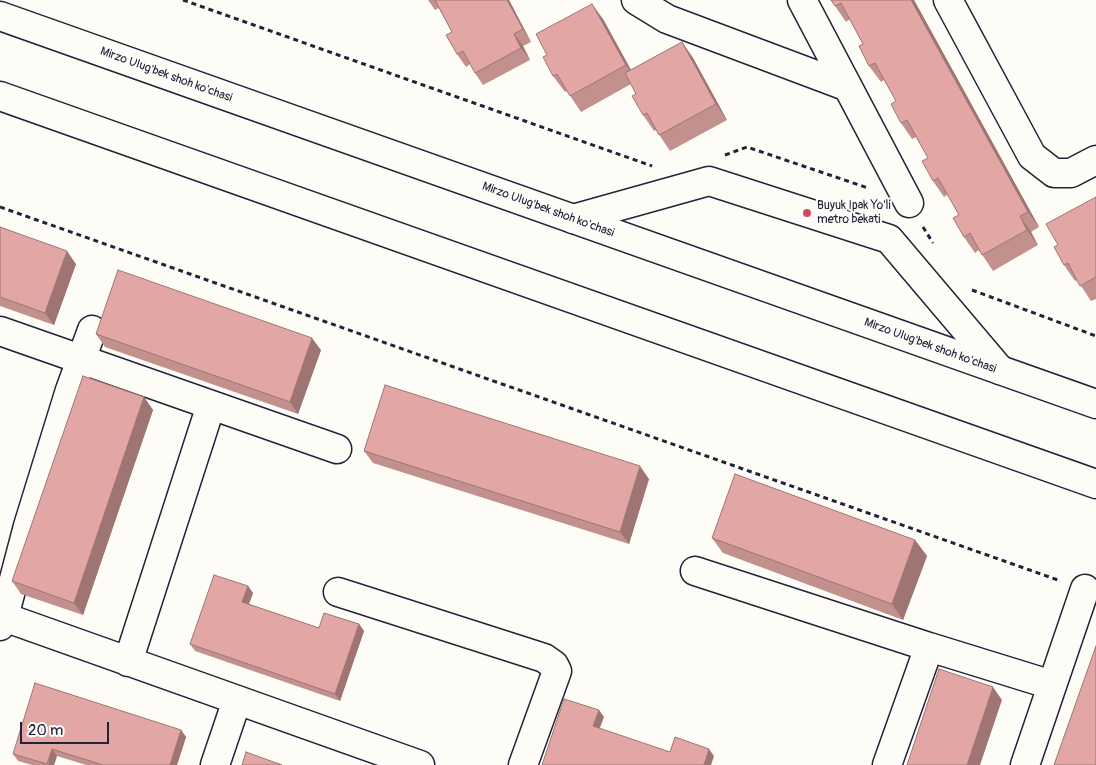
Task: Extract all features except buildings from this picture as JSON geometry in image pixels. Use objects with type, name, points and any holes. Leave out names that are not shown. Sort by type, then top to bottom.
[{"type":"main road","points":[[636,0],[667,19],[848,87]]},
{"type":"main road","points":[[802,0],[909,203]]},
{"type":"main road","points":[[948,0],[1032,156],[1054,174],[1071,173],[1096,160]]},
{"type":"main road","name":"Mirzo Ulug'bek shoh ko'chasi","points":[[0,16],[1096,404]]},
{"type":"main road","points":[[0,96],[1096,484]]},
{"type":"main road","points":[[573,219],[709,181],[889,239],[1000,370]]},
{"type":"main road","points":[[92,330],[70,390],[28,526],[2,622],[128,662],[420,765]]},
{"type":"main road","points":[[0,331],[337,449]]},
{"type":"main road","points":[[128,662],[211,405]]},
{"type":"main road","points":[[695,572],[1052,685]]},
{"type":"main road","points":[[1025,765],[1085,590]]},
{"type":"main road","points":[[338,592],[544,658],[554,664],[557,671],[523,765]]},
{"type":"main road","points":[[887,765],[929,647]]},
{"type":"main road","points":[[215,765],[237,700]]},
{"type":"path","points":[[183,0],[659,168]]},
{"type":"path","points":[[721,157],[747,146],[909,203],[933,244]]},
{"type":"path","points":[[0,207],[1085,590]]},
{"type":"path","points":[[967,288],[1096,336]]},
{"type":"place","name":"Buyuk Ipak Yo'li metro bekati","points":[[807,213]]}]
